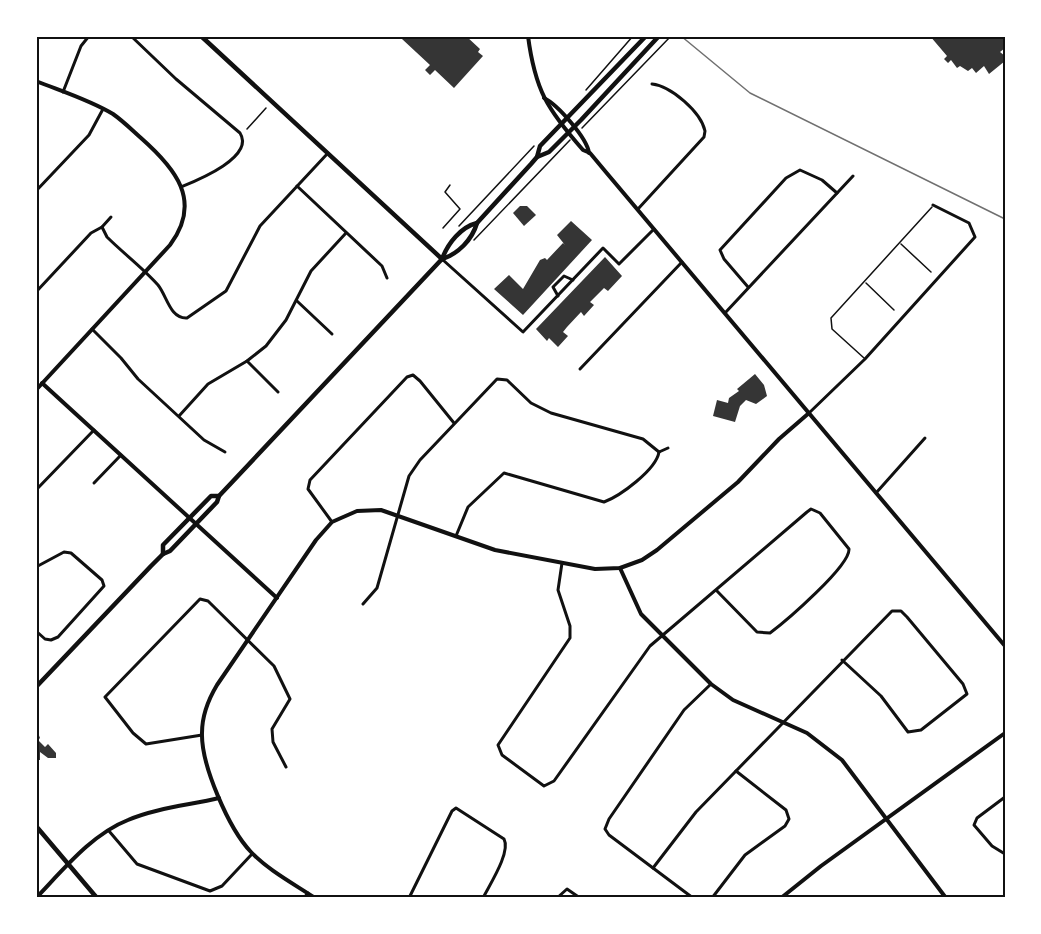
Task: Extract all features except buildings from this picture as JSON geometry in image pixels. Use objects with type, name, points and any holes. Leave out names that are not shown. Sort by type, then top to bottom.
[{"type":"main road","points":[[201,36],[441,259]]},
{"type":"main road","points":[[537,157],[540,146],[646,36]]},
{"type":"main road","points":[[441,259],[454,255],[474,233],[477,223],[537,157],[549,152],[576,130],[659,36]]},
{"type":"main road","points":[[36,687],[163,554],[170,551],[217,502],[219,496],[441,259],[446,248],[467,225],[477,223]]},
{"type":"main road","points":[[163,554],[163,545],[211,496],[219,496]]},
{"type":"main road","points":[[37,830],[97,898]]},
{"type":"street","points":[[63,92],[81,46],[89,36]]},
{"type":"street","points":[[131,36],[176,79],[233,126],[243,138],[242,147],[219,171],[181,187]]},
{"type":"street","points":[[528,36],[532,68],[538,89],[547,107],[583,150],[590,153]]},
{"type":"street","points":[[36,81],[118,117],[167,161],[181,187],[184,206],[181,228],[170,245],[36,390]]},
{"type":"street","points":[[637,209],[704,137],[705,131],[704,124],[695,112],[661,85],[652,84]]},
{"type":"street","points":[[544,98],[553,103],[567,119],[588,146],[590,153],[1005,646]]},
{"type":"street","points":[[36,190],[89,135],[103,109]]},
{"type":"street","points":[[102,227],[107,237],[158,285],[175,314],[187,318],[226,291],[257,231],[328,153]]},
{"type":"street","points":[[748,286],[724,259],[720,250],[786,178],[800,170],[822,180],[837,193]]},
{"type":"street","points":[[725,313],[853,176]]},
{"type":"street","points":[[297,186],[382,266],[387,278]]},
{"type":"street","points":[[315,898],[252,854],[229,822],[206,759],[202,735],[205,712],[213,692],[316,540],[332,522],[365,510],[381,510],[495,550],[562,563],[595,569],[620,568],[642,560],[738,482],[779,439],[864,359],[975,237],[969,223],[933,205]]},
{"type":"street","points":[[36,292],[91,233],[102,227],[111,217]]},
{"type":"street","points":[[441,259],[524,332],[603,248],[619,264],[654,229]]},
{"type":"street","points":[[179,416],[208,384],[247,361],[266,346],[297,301],[311,271],[346,233]]},
{"type":"street","points":[[580,369],[682,262]]},
{"type":"street","points":[[558,296],[553,287],[564,276],[573,280]]},
{"type":"street","points":[[297,301],[332,334]]},
{"type":"street","points":[[92,329],[138,379],[204,440],[225,452]]},
{"type":"street","points":[[247,361],[278,392]]},
{"type":"street","points":[[332,522],[308,489],[310,480],[407,377],[416,377],[454,423]]},
{"type":"street","points":[[363,604],[377,588],[408,476],[490,385],[501,378],[511,383],[531,403],[551,413],[644,439],[659,452]]},
{"type":"street","points":[[42,383],[277,598]]},
{"type":"street","points":[[36,490],[94,430]]},
{"type":"street","points":[[876,493],[925,438]]},
{"type":"street","points":[[456,537],[468,507],[504,473],[604,502],[638,481],[656,460],[659,452],[668,448]]},
{"type":"street","points":[[94,483],[121,455]]},
{"type":"street","points":[[562,563],[558,590],[570,626],[570,638],[498,745],[502,755],[544,786],[554,781],[638,660],[661,636],[811,509],[820,513],[849,549],[847,561],[809,599],[770,633],[757,632],[733,610],[716,590]]},
{"type":"street","points":[[36,567],[64,552],[71,553],[102,580],[104,586],[58,636],[51,640],[45,639],[36,631]]},
{"type":"street","points":[[620,568],[641,614],[711,684],[733,700],[822,742],[843,760],[946,898]]},
{"type":"street","points":[[202,735],[146,744],[133,733],[105,697],[187,610],[200,600],[208,601],[274,666],[290,699],[272,729],[273,742],[286,767]]},
{"type":"street","points":[[653,868],[681,829],[842,660],[892,611],[901,611],[963,684],[967,694],[921,730],[908,732],[881,696],[842,660]]},
{"type":"street","points":[[693,898],[609,835],[606,832],[606,825],[684,710],[711,684]]},
{"type":"street","points":[[782,898],[1005,733]]},
{"type":"street","points":[[712,898],[740,861],[784,826],[789,819],[786,810],[736,771]]},
{"type":"street","points":[[1005,797],[977,818],[975,825],[992,846],[1005,854]]},
{"type":"street","points":[[36,898],[69,864],[109,831],[136,817],[219,798]]},
{"type":"street","points":[[409,898],[452,811],[456,808],[504,839],[507,844],[506,853],[483,898]]},
{"type":"street","points":[[109,831],[137,864],[210,891],[222,886],[252,854]]},
{"type":"street","points":[[557,898],[567,889],[580,898]]},
{"type":"street","points":[[304,898],[308,893]]},
{"type":"lane","points":[[442,228],[460,209],[445,192],[450,185]]},
{"type":"lane","points":[[864,359],[832,329],[830,323],[832,317],[901,244],[933,205]]},
{"type":"lane","points":[[901,244],[931,272]]},
{"type":"lane","points":[[865,282],[894,310]]},
{"type":"path","points":[[583,93],[633,36]]},
{"type":"path","points":[[576,130],[671,36]]},
{"type":"path","points":[[247,129],[266,108]]},
{"type":"path","points":[[472,242],[570,135]]},
{"type":"path","points":[[460,226],[538,142]]},
{"type":"railway","points":[[681,36],[750,93],[1005,219]]}]
